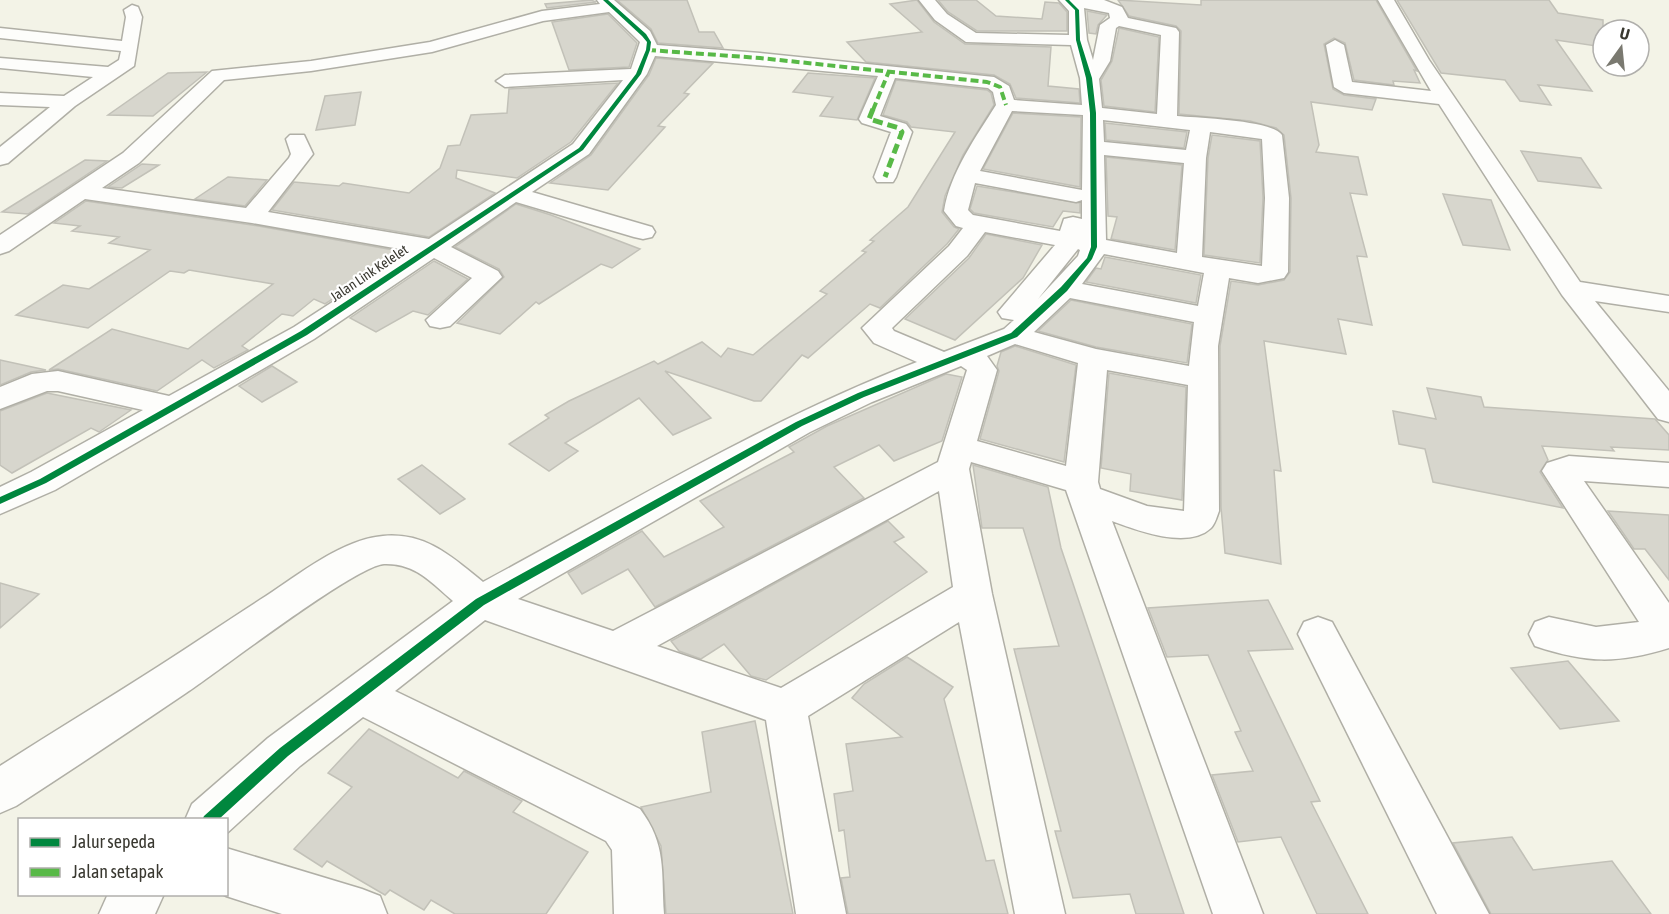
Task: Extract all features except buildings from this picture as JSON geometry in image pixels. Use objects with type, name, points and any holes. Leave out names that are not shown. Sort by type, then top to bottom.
[{"type":"street","points":[[927,0],[953,26],[972,38],[1070,40]]},
{"type":"street","points":[[1386,0],[1420,60],[1448,99],[1571,289],[1669,412]]},
{"type":"street","points":[[947,360],[1014,310],[1083,244],[1088,154],[1085,112],[1070,40],[1077,10],[1068,1]]},
{"type":"street","points":[[1068,1],[1104,5],[1116,10],[1119,20]]},
{"type":"street","points":[[0,247],[131,158],[221,74],[293,68],[432,47],[542,16],[609,4],[644,35],[649,42],[648,50],[889,71],[994,83],[1002,90],[1006,105],[968,175],[956,212],[965,221],[1258,275],[1268,275],[1276,270],[1274,139],[1264,132],[1006,105]]},
{"type":"street","points":[[0,158],[68,102],[128,62],[134,17],[132,10]]},
{"type":"street","points":[[0,17],[4,20],[0,23]]},
{"type":"street","points":[[1089,78],[1096,73],[1101,64],[1108,25],[1119,20],[1171,33],[1167,122]]},
{"type":"street","points":[[0,33],[129,47]]},
{"type":"street","points":[[1070,40],[1089,78],[1085,112]]},
{"type":"street","points":[[1335,45],[1344,87],[1448,99]]},
{"type":"street","name":"Jalan Link Kelelet","points":[[0,501],[43,481],[304,333],[581,149],[638,74],[648,50]]},
{"type":"street","points":[[0,63],[113,73]]},
{"type":"street","points":[[885,177],[901,130],[869,119],[889,71]]},
{"type":"street","points":[[505,81],[638,74]]},
{"type":"street","points":[[0,99],[68,102]]},
{"type":"street","points":[[614,650],[955,458],[1083,489],[1171,526],[1187,525],[1198,519],[1201,511],[1208,316],[1195,158],[1201,126]]},
{"type":"street","points":[[0,133],[27,135]]},
{"type":"street","points":[[252,216],[299,160],[302,154],[297,139]]},
{"type":"street","points":[[1088,154],[1195,158]]},
{"type":"street","points":[[209,818],[284,752],[480,602],[799,424],[861,395],[1014,335],[1064,289],[1090,258],[1083,244],[1076,195],[1088,154]]},
{"type":"street","points":[[968,175],[1076,195]]},
{"type":"street","points":[[81,192],[252,216],[432,247],[489,277],[440,320]]},
{"type":"street","points":[[513,194],[643,232]]},
{"type":"street","points":[[978,224],[958,251],[876,328],[884,338],[947,360],[979,363],[982,370],[955,458],[973,594],[1040,914]]},
{"type":"street","points":[[1064,289],[1208,316]]},
{"type":"street","points":[[1571,289],[1669,304]]},
{"type":"street","points":[[1014,335],[1093,358],[1204,378]]},
{"type":"street","points":[[1093,358],[1083,489],[1238,914]]},
{"type":"street","points":[[0,399],[43,381],[58,381],[173,407]]},
{"type":"street","points":[[1549,634],[1586,645],[1595,645],[1623,644],[1668,632],[1559,471],[1569,468],[1669,475]]},
{"type":"street","points":[[0,791],[172,680],[322,578],[364,555],[393,549],[429,558],[480,602],[785,708],[973,594]]},
{"type":"street","points":[[1318,634],[1464,914]]},
{"type":"street","points":[[359,693],[623,825],[636,843],[639,914]]},
{"type":"street","points":[[785,708],[820,914]]},
{"type":"street","points":[[228,873],[362,914]]},
{"type":"street","points":[[124,914],[138,896]]},
{"type":"marked path","points":[[648,50],[760,58],[987,82],[1000,87],[1006,105]]},
{"type":"marked path","points":[[885,177],[902,132],[899,128],[869,119],[889,71]]},
{"type":"cycle path","points":[[0,501],[43,481],[304,333],[581,149],[638,74],[648,50],[649,42],[644,35],[605,0]]},
{"type":"cycle path","points":[[210,818],[284,752],[480,602],[799,424],[861,395],[1014,335],[1064,289],[1090,258],[1094,247],[1093,113],[1089,78],[1078,40],[1077,10],[1067,0]]}]
